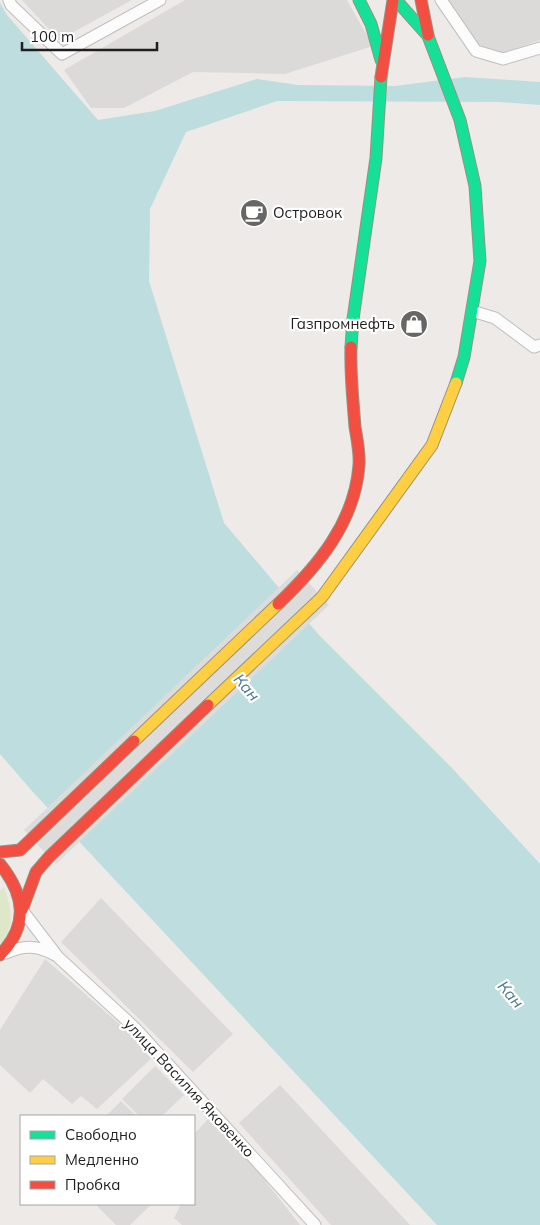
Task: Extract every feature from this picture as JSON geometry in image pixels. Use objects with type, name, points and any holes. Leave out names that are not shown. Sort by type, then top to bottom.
[{"type":"main road","points":[[359,0],[371,24],[382,66]]},
{"type":"main road","points":[[0,852],[20,850],[32,839],[305,579],[343,526],[353,499],[359,464],[350,374],[353,319],[380,126],[382,66],[394,0]]},
{"type":"main road","points":[[394,0],[428,36]]},
{"type":"main road","points":[[0,955],[16,937],[22,910],[36,872],[49,857],[322,597],[432,445],[454,391],[464,357],[480,261],[475,186],[460,120],[428,36],[421,0]]},
{"type":"main road","points":[[0,864],[10,876],[19,894],[22,910]]},
{"type":"street","points":[[8,0],[62,54],[146,3],[160,0]]},
{"type":"street","points":[[441,0],[450,10],[476,51],[503,59],[540,48]]},
{"type":"street","points":[[472,311],[495,318],[534,347],[540,345]]},
{"type":"street","points":[[22,910],[58,957]]},
{"type":"street","points":[[0,955],[20,947],[41,947],[58,957]]},
{"type":"street","name":"улица Василия Яковенко","points":[[58,957],[134,1026],[316,1225]]},
{"type":"shaded area","points":[[22,0],[132,0],[59,40]]},
{"type":"shaded area","points":[[185,0],[347,0],[373,46],[285,74],[193,72],[124,108],[91,108],[64,70]]},
{"type":"shaded area","points":[[444,0],[540,0],[540,40],[502,53],[475,47]]},
{"type":"shaded area","points":[[101,898],[233,1034],[193,1072],[61,942]]},
{"type":"shaded area","points":[[45,959],[155,1055],[97,1109],[81,1096],[72,1104],[43,1079],[30,1093],[0,1065],[0,1030]]},
{"type":"shaded area","points":[[155,1066],[184,1095],[163,1115],[138,1115],[122,1099]]},
{"type":"shaded area","points":[[280,1085],[410,1225],[331,1225],[239,1123]]},
{"type":"shaded area","points":[[121,1101],[135,1115],[107,1115]]},
{"type":"shaded area","points":[[208,1119],[247,1158],[300,1225],[182,1225],[174,1218],[180,1205],[195,1205],[195,1133]]},
{"type":"shaded area","points":[[96,1205],[151,1205],[130,1225],[116,1225]]},
{"type":"green space","points":[[4,887],[11,917],[8,931],[0,944],[0,891]]},
{"type":"water","name":"Кан","points":[[0,3],[7,15],[98,120],[155,111],[257,79],[298,85],[395,86],[465,77],[540,82],[540,105],[500,102],[277,101],[186,132],[150,209],[149,281],[224,523],[319,635],[452,768],[540,864],[540,1225],[437,1225],[32,791],[0,754]]},
{"type":"pier","points":[[297,570],[329,605],[56,864],[24,830]]},
{"type":"traffic: fast","points":[[359,0],[371,24],[381,60]]},
{"type":"traffic: fast","points":[[396,0],[428,36],[460,120],[475,186],[480,261],[464,357],[456,383]]},
{"type":"traffic: fast","points":[[351,347],[353,319],[376,158],[381,77]]},
{"type":"traffic: slow","points":[[208,705],[322,597],[432,445],[456,383]]},
{"type":"traffic: slow","points":[[134,741],[278,604]]},
{"type":"traffic: jam","points":[[381,77],[393,0]]},
{"type":"traffic: jam","points":[[421,0],[428,35]]},
{"type":"traffic: jam","points":[[278,604],[307,574],[332,542],[342,524],[356,486],[359,456],[355,427],[351,347]]},
{"type":"traffic: jam","points":[[22,910],[36,872],[49,857],[208,705]]},
{"type":"traffic: jam","points":[[0,852],[20,850],[134,741]]},
{"type":"traffic: jam","points":[[0,864],[15,887],[20,910],[16,932],[0,955]]},
{"type":"place","name":"Островок","points":[[254,213]]},
{"type":"place","name":"Газпромнефть","points":[[414,324]]}]
